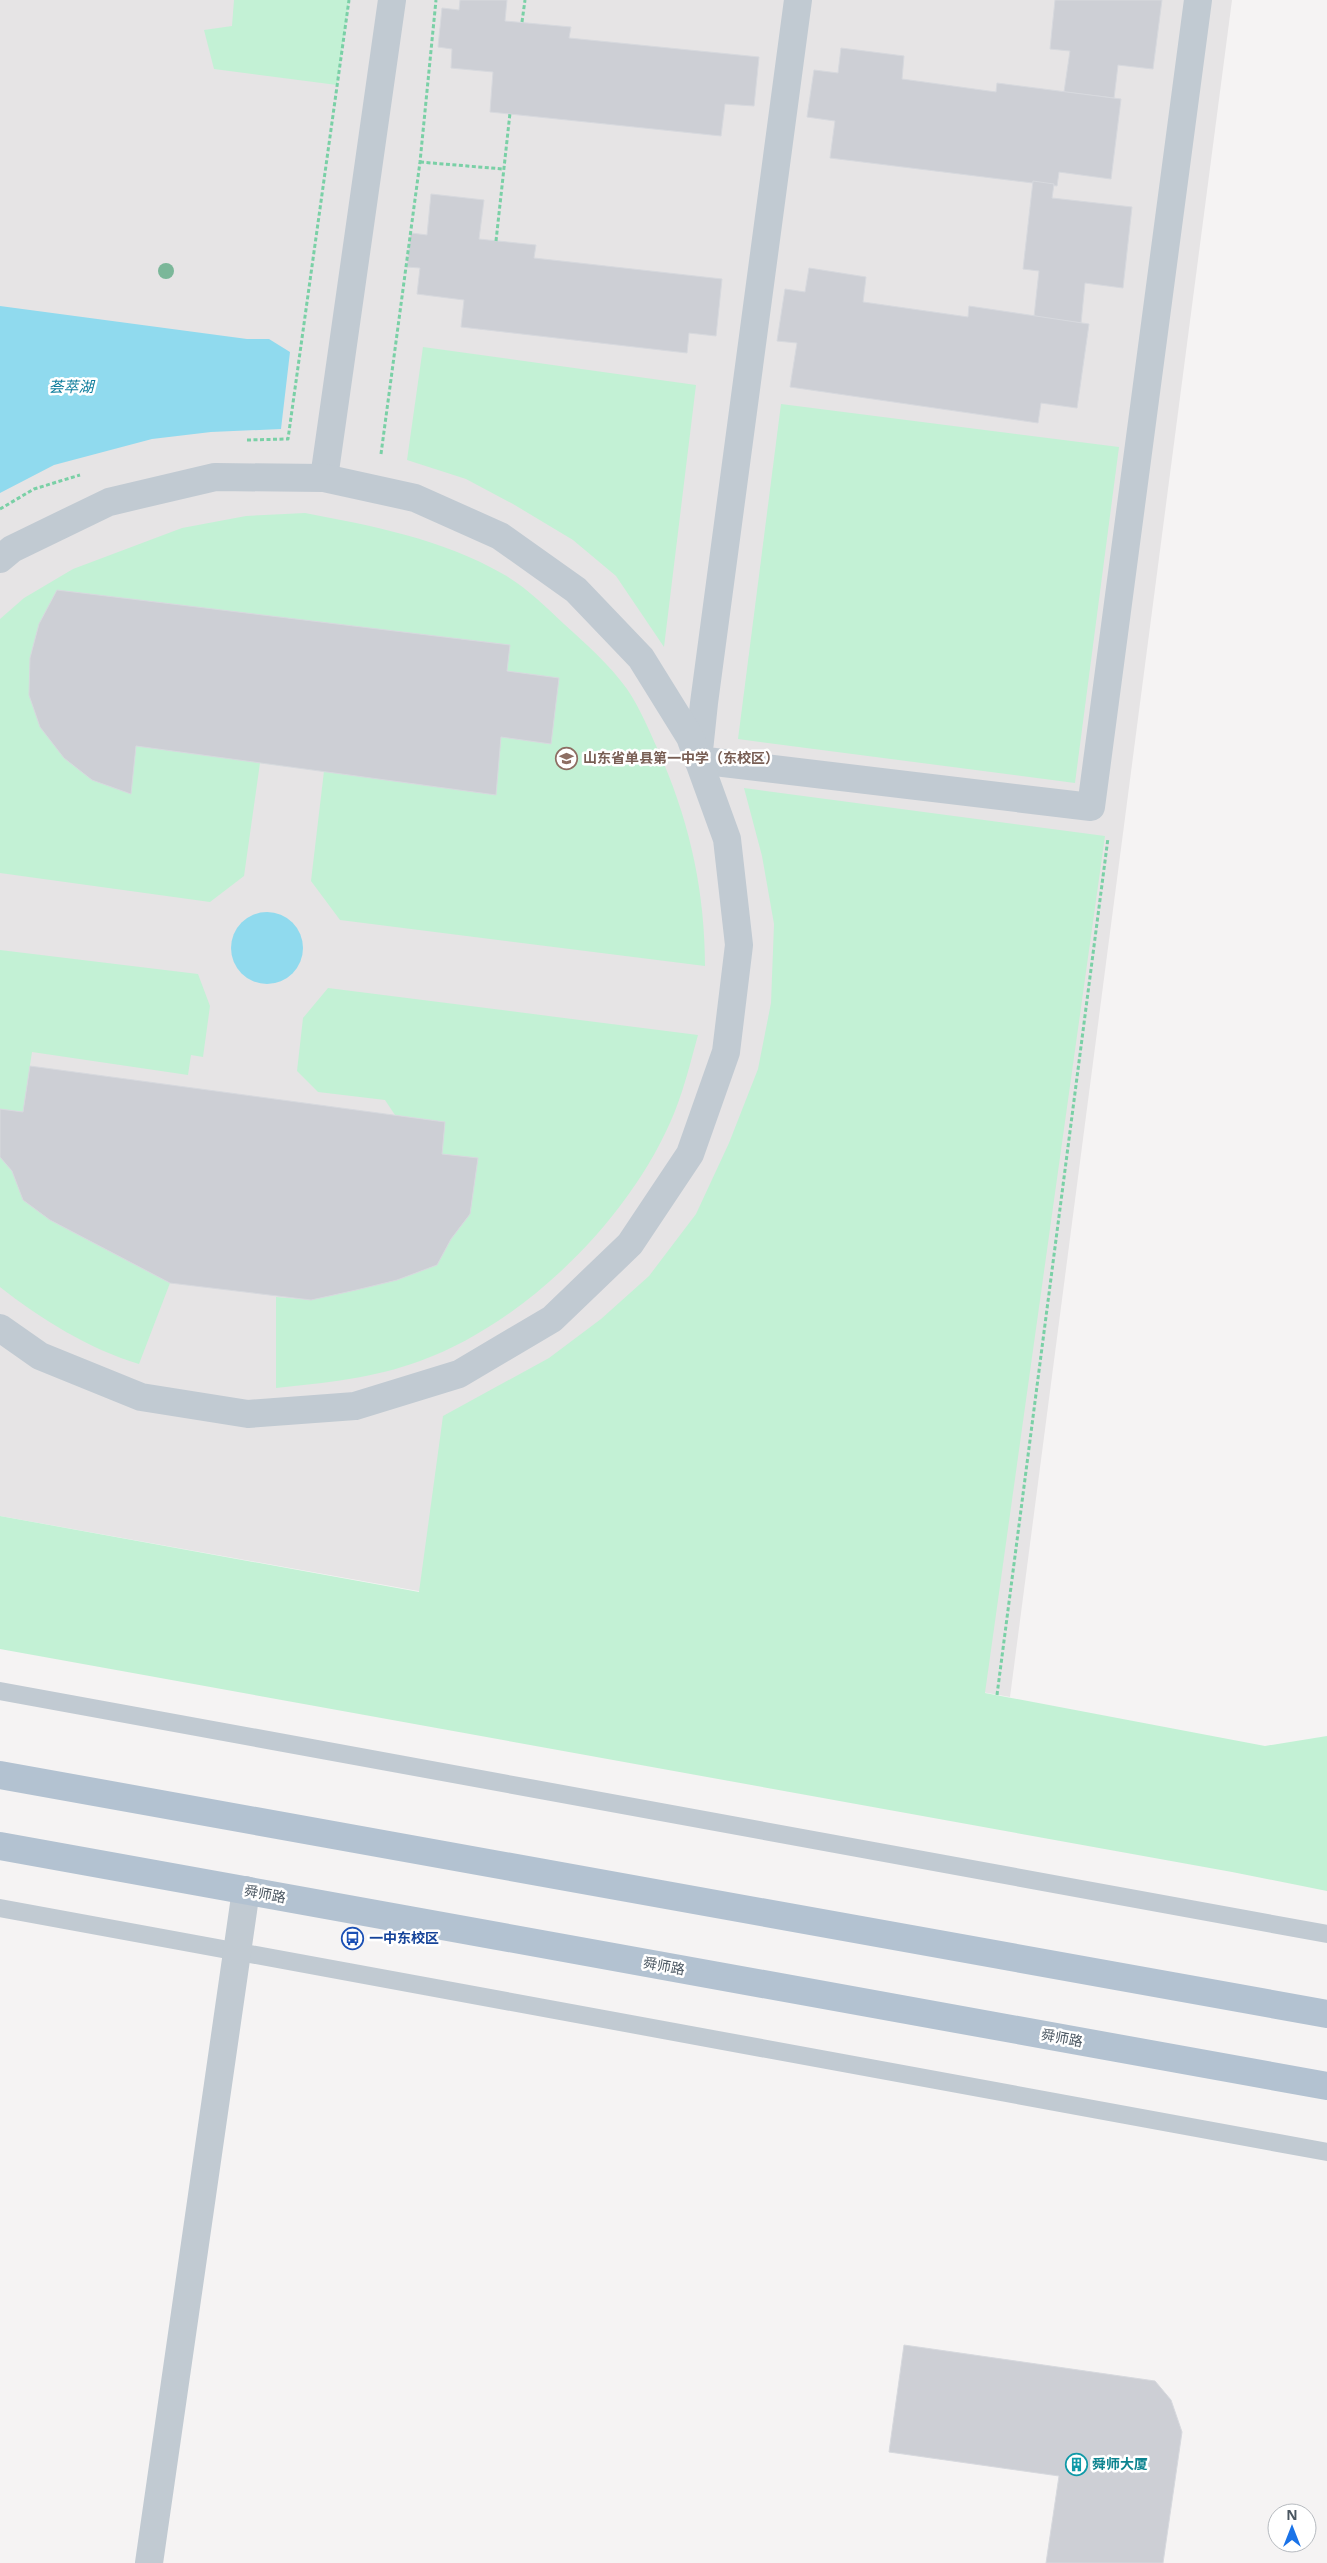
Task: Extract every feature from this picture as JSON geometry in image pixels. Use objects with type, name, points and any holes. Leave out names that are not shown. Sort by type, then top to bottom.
[{"type":"main road","points":[[0,1775],[1327,2014]]},
{"type":"main road","name":"舜师路","points":[[0,1846],[1327,2086]]},
{"type":"street","points":[[324,478],[392,0]]},
{"type":"street","points":[[698,760],[798,0]]},
{"type":"street","points":[[698,760],[1091,807],[1198,0]]},
{"type":"street","points":[[0,559],[12,549],[110,502],[215,477],[324,478],[415,498],[500,536],[576,590],[641,658],[690,737],[727,839],[739,945],[726,1052],[690,1154],[630,1244],[552,1319],[459,1374],[355,1406],[248,1414],[141,1397],[40,1356],[0,1328]]},
{"type":"street","points":[[149,2563],[246,1890]]},
{"type":"lane","points":[[0,1691],[1327,1934]]},
{"type":"lane","points":[[0,1908],[1327,2152]]},
{"type":"path","points":[[245,440],[288,439],[349,0]]},
{"type":"path","points":[[381,454],[420,162],[436,0]]},
{"type":"path","points":[[522,22],[525,0]]},
{"type":"path","points":[[496,241],[510,113]]},
{"type":"path","points":[[420,162],[503,169]]},
{"type":"path","points":[[0,509],[34,489],[86,474]]},
{"type":"path","points":[[997,1695],[1109,832]]},
{"type":"shaded area","name":"山东省单县第一中学（东校区）","points":[[0,0],[1232,0],[1010,1697],[0,1516]]},
{"type":"green space","points":[[234,0],[349,0],[337,85],[214,69],[204,30],[232,26]]},
{"type":"green space","points":[[423,347],[696,385],[664,647],[616,576],[573,540],[513,504],[466,479],[407,460]]},
{"type":"green space","points":[[781,404],[1119,447],[1075,783],[738,739]]},
{"type":"green space","points":[[305,513],[407,535],[480,562],[511,579],[543,604],[613,672],[627,689],[640,711],[669,776],[678,802],[693,855],[698,882],[702,910],[705,966],[340,920],[311,881],[324,771],[260,763],[244,876],[210,902],[0,873],[0,619],[24,598],[73,569],[182,528],[246,516]]},
{"type":"green space","points":[[744,788],[1105,836],[985,1693],[1265,1746],[1327,1736],[1327,1891],[1232,1872],[0,1649],[0,1516],[419,1592],[443,1416],[549,1358],[601,1319],[649,1276],[696,1214],[729,1143],[758,1069],[771,1003],[774,924],[762,856]]},
{"type":"green space","points":[[0,950],[198,974],[210,1006],[203,1057],[191,1055],[188,1075],[32,1052],[23,1112],[0,1109]]},
{"type":"green space","points":[[328,988],[698,1035],[675,1111],[656,1150],[632,1189],[604,1226],[572,1261],[537,1292],[499,1320],[460,1343],[420,1361],[367,1376],[276,1388],[276,1297],[311,1300],[397,1280],[437,1265],[451,1239],[470,1214],[478,1158],[442,1154],[445,1122],[395,1115],[385,1100],[318,1092],[297,1071],[303,1018]]},
{"type":"green space","points":[[0,1157],[12,1171],[23,1200],[50,1220],[170,1283],[139,1364],[120,1358],[66,1332],[0,1287]]},
{"type":"water","name":"荟萃湖","points":[[0,306],[247,339],[269,339],[290,352],[281,429],[211,432],[152,439],[54,465],[0,493]]},
{"type":"water","points":[[267,912],[287,918],[297,928],[303,948],[297,968],[287,978],[267,984],[247,978],[237,968],[231,948],[237,928],[247,918]]},
{"type":"building","points":[[460,0],[507,0],[505,21],[571,27],[569,38],[759,57],[754,106],[725,104],[721,136],[490,112],[493,72],[451,68],[452,49],[438,47],[442,8],[459,10]]},
{"type":"building","points":[[1055,0],[1162,0],[1153,69],[1118,65],[1114,98],[1064,92],[1070,51],[1050,49]]},
{"type":"building","points":[[841,48],[904,56],[902,79],[996,92],[997,83],[1121,99],[1111,179],[1059,172],[1057,186],[830,158],[835,121],[807,117],[814,70],[838,73]]},
{"type":"building","points":[[1033,181],[1054,184],[1052,198],[1132,207],[1123,288],[1085,283],[1081,323],[1034,317],[1039,271],[1023,269]]},
{"type":"building","points":[[431,194],[484,200],[479,239],[536,245],[534,258],[722,279],[716,336],[689,333],[687,353],[461,327],[464,300],[417,294],[420,268],[407,267],[411,233],[427,235]]},
{"type":"building","points":[[809,268],[866,277],[863,302],[968,317],[969,306],[1089,324],[1077,408],[1041,403],[1038,423],[790,387],[797,343],[777,341],[785,289],[805,292]]},
{"type":"building","points":[[57,590],[510,645],[507,671],[559,678],[551,744],[501,737],[496,795],[136,746],[131,794],[92,780],[64,758],[40,727],[29,695],[30,658],[39,624]]},
{"type":"building","points":[[30,1066],[445,1122],[442,1154],[478,1158],[470,1214],[451,1239],[437,1265],[397,1280],[356,1290],[311,1300],[170,1283],[50,1220],[23,1200],[12,1171],[0,1157],[0,1109],[23,1112]]},
{"type":"building","name":"舜师大厦","points":[[904,2345],[1155,2381],[1171,2400],[1182,2432],[1163,2563],[1046,2563],[1059,2476],[889,2452]]},
{"type":"place","name":"山东省单县第一中学（东校区）","points":[[567,758]]},
{"type":"place","name":"一中东校区","points":[[353,1938]]},
{"type":"place","name":"舜师大厦","points":[[1076,2464]]}]
